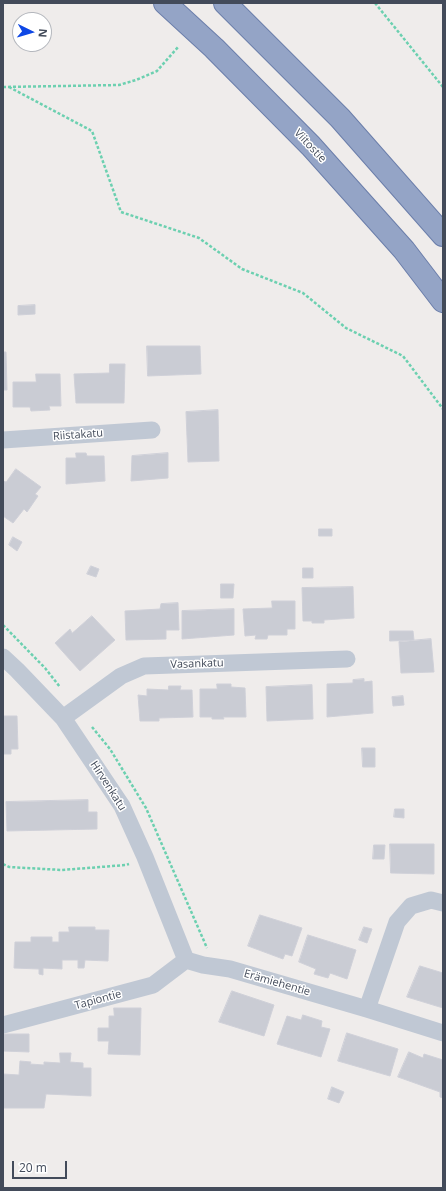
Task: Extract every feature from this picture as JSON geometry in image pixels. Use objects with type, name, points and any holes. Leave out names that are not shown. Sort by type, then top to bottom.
[{"type":"highway","name":"Viitostie","points":[[166,3],[214,48],[310,146],[404,250],[443,301]]},
{"type":"highway","points":[[225,3],[340,118],[443,235]]},
{"type":"street","name":"Riistakatu","points":[[3,440],[152,430]]},
{"type":"street","name":"Hirvenkatu","points":[[3,657],[62,718],[122,806],[145,857],[186,960]]},
{"type":"street","name":"Vasankatu","points":[[62,718],[121,676],[144,666],[347,659]]},
{"type":"street","points":[[367,1009],[397,922],[411,906],[430,900],[443,903]]},
{"type":"street","name":"Erämiehentie","points":[[186,960],[203,965],[230,969],[443,1033]]},
{"type":"street","name":"Tapiontie","points":[[3,1025],[153,986],[186,960]]},
{"type":"path","points":[[375,3],[443,87]]},
{"type":"path","points":[[3,87],[119,85],[157,71],[179,46]]},
{"type":"path","points":[[9,87],[92,131],[121,212],[199,238],[242,269],[302,294],[346,328],[403,356],[443,409]]},
{"type":"path","points":[[3,864],[9,867],[62,870],[126,865],[145,857]]},
{"type":"building","points":[[35,305],[35,314],[18,315],[18,306]]},
{"type":"building","points":[[147,346],[200,346],[201,374],[148,376]]},
{"type":"building","points":[[3,352],[6,352],[7,390],[3,390]]},
{"type":"building","points":[[110,364],[125,364],[124,403],[76,403],[74,374],[109,373]]},
{"type":"building","points":[[36,374],[60,374],[61,406],[49,406],[50,410],[31,411],[30,407],[13,407],[13,382],[36,382]]},
{"type":"building","points":[[218,410],[219,461],[188,462],[186,412]]},
{"type":"building","points":[[76,453],[86,453],[87,456],[104,456],[105,481],[66,484],[66,458],[76,458]]},
{"type":"building","points":[[168,453],[168,478],[131,481],[132,456]]},
{"type":"building","points":[[16,469],[41,487],[35,494],[38,496],[27,512],[24,509],[13,523],[3,516],[3,481],[6,482]]},
{"type":"building","points":[[319,529],[332,529],[332,536],[319,536]]},
{"type":"building","points":[[13,537],[22,542],[17,551],[9,545]]},
{"type":"building","points":[[91,566],[99,569],[96,577],[87,574]]},
{"type":"building","points":[[303,568],[313,568],[313,578],[303,578]]},
{"type":"building","points":[[221,584],[234,584],[233,598],[221,598]]},
{"type":"building","points":[[353,587],[354,618],[324,620],[324,623],[303,621],[302,588]]},
{"type":"building","points":[[272,601],[295,601],[295,629],[287,629],[287,635],[268,635],[267,639],[255,639],[256,635],[245,636],[243,609],[272,608]]},
{"type":"building","points":[[178,603],[179,630],[166,630],[166,639],[126,640],[125,611],[160,609],[161,604]]},
{"type":"building","points":[[234,609],[234,635],[182,639],[182,611]]},
{"type":"building","points":[[92,616],[115,640],[80,671],[55,643],[70,629],[72,633]]},
{"type":"building","points":[[390,631],[413,631],[414,640],[390,641]]},
{"type":"building","points":[[431,639],[434,672],[401,673],[399,642]]},
{"type":"building","points":[[364,679],[364,682],[372,681],[373,713],[327,717],[327,684],[353,683],[353,680]]},
{"type":"building","points":[[217,684],[231,684],[231,687],[245,688],[246,717],[223,717],[224,719],[212,719],[212,717],[200,717],[200,689],[217,689]]},
{"type":"building","points":[[312,685],[313,719],[267,721],[266,687]]},
{"type":"building","points":[[169,686],[181,686],[180,690],[192,690],[193,717],[159,718],[159,721],[140,721],[138,695],[147,696],[147,689],[168,690]]},
{"type":"building","points":[[403,696],[404,705],[393,706],[392,697]]},
{"type":"building","points":[[3,716],[17,716],[18,749],[11,749],[11,754],[3,754]]},
{"type":"building","points":[[362,748],[375,748],[375,767],[363,767]]},
{"type":"building","points":[[88,800],[88,812],[97,812],[97,829],[7,831],[6,802]]},
{"type":"building","points":[[395,809],[404,809],[404,818],[394,817]]},
{"type":"building","points":[[390,844],[434,844],[434,874],[391,873]]},
{"type":"building","points":[[374,845],[385,845],[384,859],[373,859]]},
{"type":"building","points":[[260,915],[302,928],[292,956],[285,954],[283,959],[248,946]]},
{"type":"building","points":[[69,927],[95,927],[95,930],[109,930],[108,961],[85,960],[84,968],[78,968],[78,960],[62,960],[62,969],[43,968],[43,975],[39,974],[39,969],[14,968],[15,942],[31,942],[31,937],[52,937],[52,942],[59,942],[59,932],[69,932]]},
{"type":"building","points":[[364,927],[372,929],[367,943],[359,940]]},
{"type":"building","points":[[308,935],[356,950],[347,979],[330,973],[328,978],[314,974],[316,969],[299,962]]},
{"type":"building","points":[[420,966],[443,973],[443,1008],[407,997]]},
{"type":"building","points":[[232,991],[274,1005],[264,1036],[219,1022]]},
{"type":"building","points":[[114,1008],[141,1008],[140,1055],[108,1054],[109,1041],[98,1041],[98,1028],[109,1028],[109,1016],[114,1016]]},
{"type":"building","points":[[303,1015],[322,1021],[321,1027],[330,1029],[321,1057],[277,1044],[287,1016],[301,1020]]},
{"type":"building","points":[[347,1033],[398,1049],[390,1076],[338,1061]]},
{"type":"building","points":[[3,1034],[29,1034],[29,1052],[3,1051]]},
{"type":"building","points":[[409,1052],[423,1058],[424,1054],[443,1060],[443,1098],[440,1097],[440,1092],[398,1077]]},
{"type":"building","points":[[60,1053],[71,1053],[70,1062],[83,1063],[83,1068],[91,1068],[91,1096],[46,1094],[44,1108],[3,1108],[3,1074],[19,1075],[20,1061],[31,1062],[30,1064],[44,1065],[44,1062],[60,1063]]},
{"type":"building","points":[[332,1087],[344,1092],[339,1103],[328,1099]]}]
